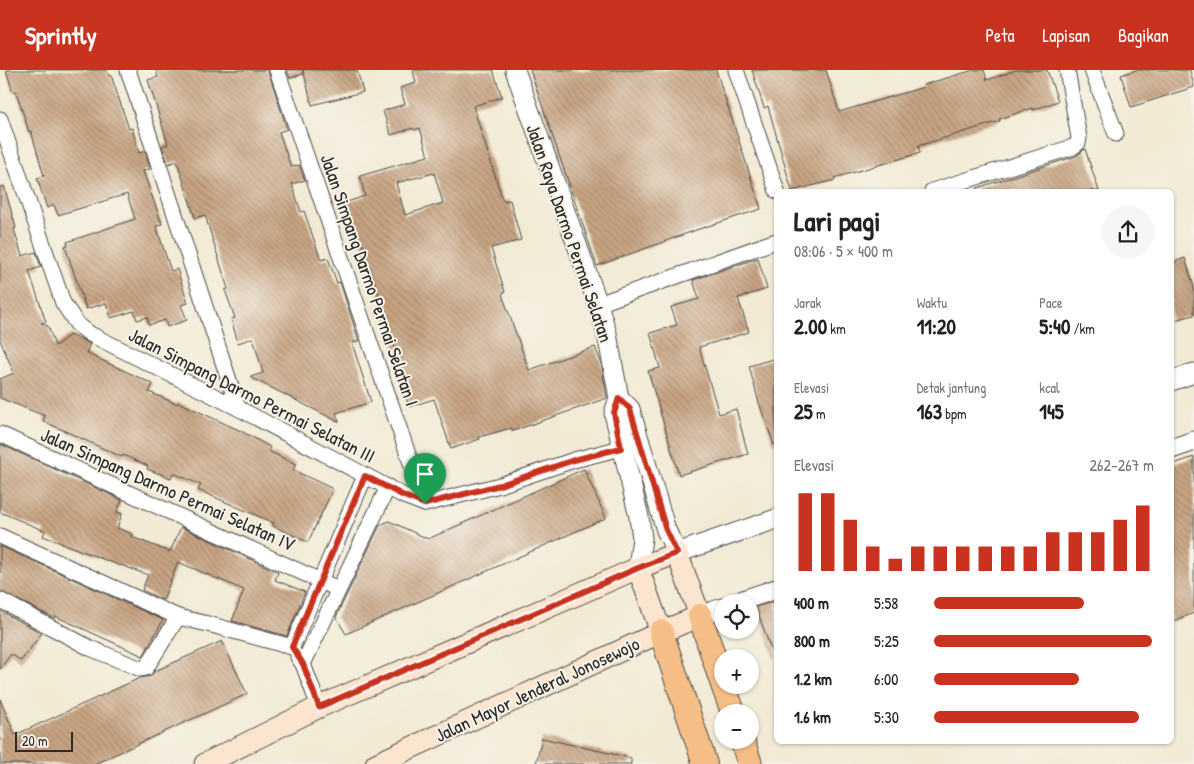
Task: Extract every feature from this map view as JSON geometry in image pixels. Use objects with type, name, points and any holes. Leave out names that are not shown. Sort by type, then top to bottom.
[{"type":"main road","points":[[205,764],[319,707],[638,568],[677,553],[714,657]]},
{"type":"main road","points":[[638,568],[705,764]]},
{"type":"main road","name":"Jalan Mayor Jenderal Jonosewojo","points":[[376,764],[661,632],[700,616]]},
{"type":"main road","points":[[745,749],[750,764]]},
{"type":"street","points":[[128,70],[238,408]]},
{"type":"street","name":"Jalan Simpang Darmo Permai Selatan I","points":[[277,70],[425,504]]},
{"type":"street","name":"Jalan Raya Darmo Permai Selatan","points":[[515,70],[607,334],[619,398],[614,413],[639,517],[642,538],[638,568]]},
{"type":"street","points":[[736,70],[776,189]]},
{"type":"street","points":[[938,189],[1073,147],[1078,143],[1079,138],[1067,70]]},
{"type":"street","points":[[1092,70],[1116,134]]},
{"type":"street","name":"Jalan Simpang Darmo Permai Selatan III","points":[[0,119],[63,304],[77,324],[90,334],[238,408],[404,496],[425,504]]},
{"type":"street","points":[[598,304],[774,242]]},
{"type":"street","points":[[1174,380],[1194,373]]},
{"type":"street","name":"Jalan Raya Darmo Permai Selatan","points":[[619,398],[630,409],[666,530],[677,553]]},
{"type":"street","name":"Jalan Simpang Darmo Permai Selatan IV","points":[[0,434],[338,589]]},
{"type":"street","points":[[1174,448],[1194,441]]},
{"type":"street","points":[[425,504],[500,485],[574,460],[621,448]]},
{"type":"street","points":[[292,647],[365,476]]},
{"type":"street","points":[[303,664],[388,487]]},
{"type":"street","points":[[677,553],[774,520]]},
{"type":"street","points":[[0,536],[178,617],[292,647],[303,664],[319,707]]},
{"type":"street","points":[[759,595],[774,590]]},
{"type":"street","points":[[0,600],[90,648],[141,669],[146,668],[178,617]]},
{"type":"street","points":[[700,616],[714,611]]},
{"type":"building","points":[[6,70],[107,70],[109,76],[111,75],[129,129],[132,128],[139,153],[145,151],[150,169],[143,171],[162,224],[156,226],[171,271],[177,269],[188,303],[181,305],[187,320],[167,327],[165,320],[149,325],[147,317],[137,320],[134,311],[111,318],[106,303],[86,309],[65,246],[68,245],[67,242],[135,219],[127,194],[58,215],[54,205],[47,208],[37,178],[44,176],[31,131],[29,132],[16,91],[13,92]]},
{"type":"building","points":[[156,70],[268,70],[287,129],[279,132],[291,167],[299,165],[305,180],[292,184],[301,212],[304,211],[321,260],[328,258],[337,283],[340,282],[359,341],[352,343],[371,402],[336,413],[339,422],[250,377],[263,373],[253,338],[238,343],[231,319],[235,318],[225,290],[228,289],[205,215],[195,218],[177,161],[168,164],[162,146],[168,144],[148,80],[158,77]]},
{"type":"building","points":[[287,70],[303,70],[303,74],[290,78]]},
{"type":"building","points":[[303,70],[357,70],[363,92],[312,105]]},
{"type":"building","points":[[413,70],[493,70],[502,97],[473,106],[503,201],[510,200],[521,240],[491,248],[505,292],[502,294],[529,370],[595,347],[601,362],[607,398],[513,431],[511,428],[479,437],[480,439],[451,449],[434,399],[409,407],[398,358],[380,298],[362,244],[356,245],[344,203],[365,196],[360,176],[428,156],[420,128],[414,130],[413,128],[391,135],[383,111],[405,104],[400,88],[416,83]],"holes":[[[434,173],[443,203],[405,215],[396,183]]]},
{"type":"building","points":[[530,70],[716,70],[761,209],[597,266]]},
{"type":"building","points":[[752,70],[826,70],[839,112],[974,70],[984,70],[987,80],[1016,70],[1047,70],[1058,101],[918,146],[920,153],[800,189],[791,189],[768,106],[764,108]]},
{"type":"building","points":[[1136,70],[1190,70],[1194,87],[1131,107],[1121,75]]},
{"type":"building","points":[[1085,149],[1098,189],[977,188],[1076,156]]},
{"type":"building","points":[[4,186],[22,256],[36,252],[41,267],[29,271],[46,322],[41,323],[48,326],[55,346],[70,335],[83,340],[90,344],[86,353],[153,384],[149,392],[177,404],[178,402],[243,432],[270,447],[268,451],[296,464],[293,470],[333,489],[308,542],[273,526],[274,523],[198,490],[201,485],[173,473],[171,478],[147,469],[148,466],[123,455],[122,457],[43,421],[45,416],[0,398],[0,379],[14,373],[0,340],[0,187]]},
{"type":"building","points":[[758,258],[767,289],[738,298],[749,332],[699,347],[719,414],[736,409],[748,454],[679,475],[648,371],[660,368],[650,333],[677,325],[671,307],[699,299],[693,280]]},
{"type":"building","points":[[1185,258],[1194,287],[1194,315],[1174,320],[1174,262]]},
{"type":"building","points":[[774,359],[774,445],[759,403],[749,366]]},
{"type":"building","points":[[0,444],[122,500],[117,512],[122,514],[117,528],[133,534],[132,537],[170,552],[181,527],[278,572],[275,580],[305,592],[287,636],[232,621],[244,590],[178,562],[163,600],[142,590],[148,575],[43,536],[45,531],[0,512]]},
{"type":"building","points":[[1194,457],[1194,613],[1174,621],[1174,464]]},
{"type":"building","points":[[584,469],[606,518],[346,634],[336,617],[380,525],[389,521],[428,539]]},
{"type":"building","points":[[0,546],[163,620],[143,656],[55,616],[54,618],[0,591]]},
{"type":"building","points":[[774,602],[774,658],[759,616],[759,606]]},
{"type":"building","points":[[0,611],[42,633],[21,661],[11,654],[0,669]]},
{"type":"building","points":[[222,641],[247,694],[94,764],[0,764],[0,699],[15,735],[140,678],[151,676],[155,671]]},
{"type":"building","points":[[542,738],[631,758],[631,764],[536,764]]},
{"type":"route","points":[[619,398],[630,409],[666,530],[677,553],[638,568],[319,707],[303,664],[292,647],[365,476],[404,496],[425,504],[500,485],[574,460],[621,448],[614,413],[619,398]]}]
